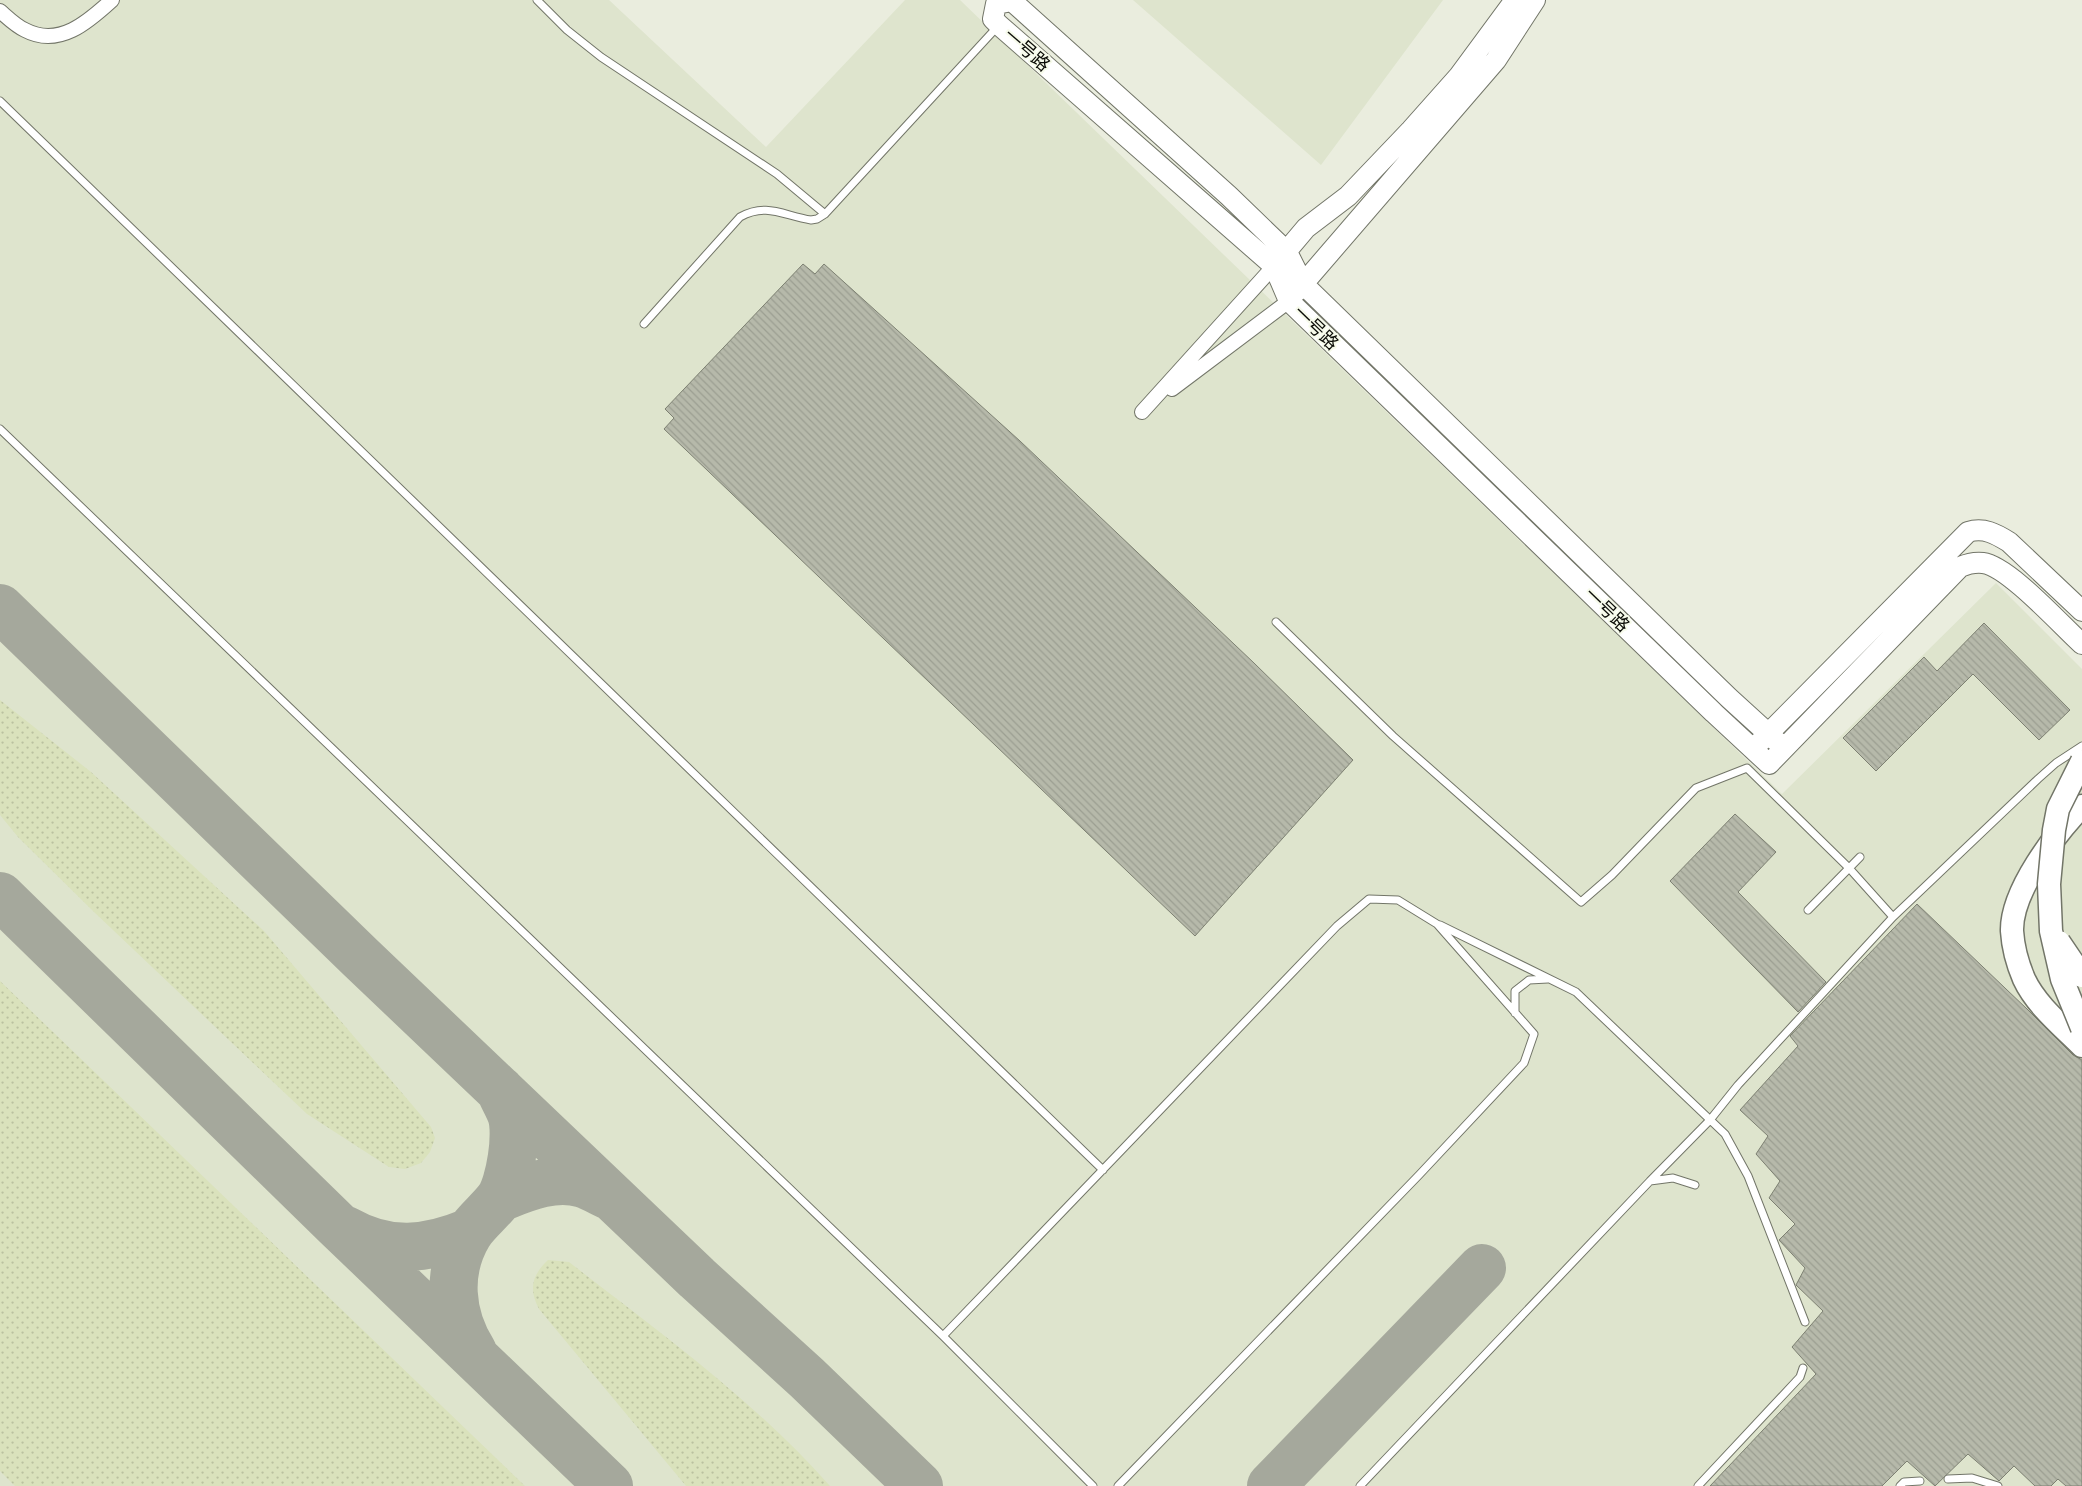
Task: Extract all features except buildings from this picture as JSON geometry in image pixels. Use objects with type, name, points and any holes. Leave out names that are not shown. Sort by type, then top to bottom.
[{"type":"main road","points":[[1274,266],[1306,228],[1348,196],[1411,130],[1459,76],[1515,0]]},
{"type":"main road","points":[[1289,301],[1496,60],[1536,0]]},
{"type":"main road","name":"一号路","points":[[1012,1],[1222,190],[1287,252],[1303,284],[1729,698],[1784,748],[1769,764],[1289,301],[1274,266],[999,25],[993,19],[998,2],[1012,1]]},
{"type":"main road","points":[[1754,749],[1968,532],[1984,530],[2009,542],[2082,611]]},
{"type":"main road","points":[[1784,748],[1960,567],[1972,563],[1984,563],[2010,576],[2082,644]]},
{"type":"main road","points":[[2082,761],[2058,809],[2049,884],[2051,931],[2062,979],[2082,1028]]},
{"type":"main road","points":[[2082,806],[2046,850],[2028,879],[2017,905],[2012,930],[2016,954],[2025,980],[2040,1002],[2082,1046]]},
{"type":"main road","points":[[2051,931],[2082,976]]},
{"type":"street","points":[[0,11],[26,31],[51,36],[77,29],[112,0]]},
{"type":"street","points":[[1274,266],[1142,412],[1257,323],[1289,301]]},
{"type":"lane","points":[[538,0],[568,30],[601,57],[777,174],[825,214]]},
{"type":"lane","points":[[644,324],[740,217],[764,209],[811,220],[825,214],[999,25]]},
{"type":"lane","points":[[0,101],[1103,1170]]},
{"type":"lane","points":[[0,429],[943,1336],[1093,1486]]},
{"type":"lane","points":[[1276,622],[1393,736],[1581,902],[1612,875],[1696,788],[1747,768],[1849,868],[1893,917]]},
{"type":"lane","points":[[1360,1486],[1710,1120],[1738,1085],[1893,917],[2038,779],[2056,763],[2082,746]]},
{"type":"lane","points":[[1808,910],[1860,857]]},
{"type":"lane","points":[[943,1336],[1337,926],[1369,899],[1398,900],[1437,924],[1576,992],[1725,1134],[1748,1176],[1805,1322]]},
{"type":"lane","points":[[1118,1486],[1524,1064],[1534,1034],[1437,924]]},
{"type":"lane","points":[[1516,1013],[1515,991],[1528,980],[1549,979]]},
{"type":"lane","points":[[1650,1181],[1673,1178],[1695,1185]]},
{"type":"lane","points":[[1698,1486],[1800,1377],[1803,1368]]},
{"type":"lane","points":[[1948,1479],[1972,1478],[1998,1486]]},
{"type":"lane","points":[[1900,1486],[1904,1482],[1920,1481]]},
{"type":"shaded area","points":[[0,0],[609,0],[766,147],[905,0],[960,0],[1782,794],[1996,583],[2082,669],[2082,1486],[0,1486]]},
{"type":"shaded area","points":[[1133,0],[1443,0],[1321,165]]},
{"type":"shaded area","points":[[0,700],[91,772],[264,931],[431,1127],[435,1138],[430,1152],[421,1163],[405,1169],[389,1167],[307,1114],[94,912],[18,837],[0,815]]},
{"type":"shaded area","points":[[0,981],[525,1486],[15,1486],[0,1471]]},
{"type":"shaded area","points":[[548,1260],[569,1262],[705,1368],[770,1424],[830,1486],[686,1486],[539,1309],[534,1296],[533,1283],[538,1272]]},
{"type":"taxiway","points":[[0,608],[361,958],[919,1486]]},
{"type":"taxiway","points":[[0,896],[337,1225],[609,1486]]},
{"type":"taxiway","points":[[473,1352],[459,1323],[454,1293],[454,1278],[457,1262],[469,1233],[492,1208],[503,1192],[512,1158],[513,1122],[500,1090]]},
{"type":"taxiway","points":[[500,1198],[540,1184],[562,1181],[583,1184],[611,1197]]},
{"type":"taxiway","points":[[346,1230],[377,1243],[408,1247],[438,1243],[470,1232]]},
{"type":"taxiway","points":[[1271,1486],[1482,1268]]}]
